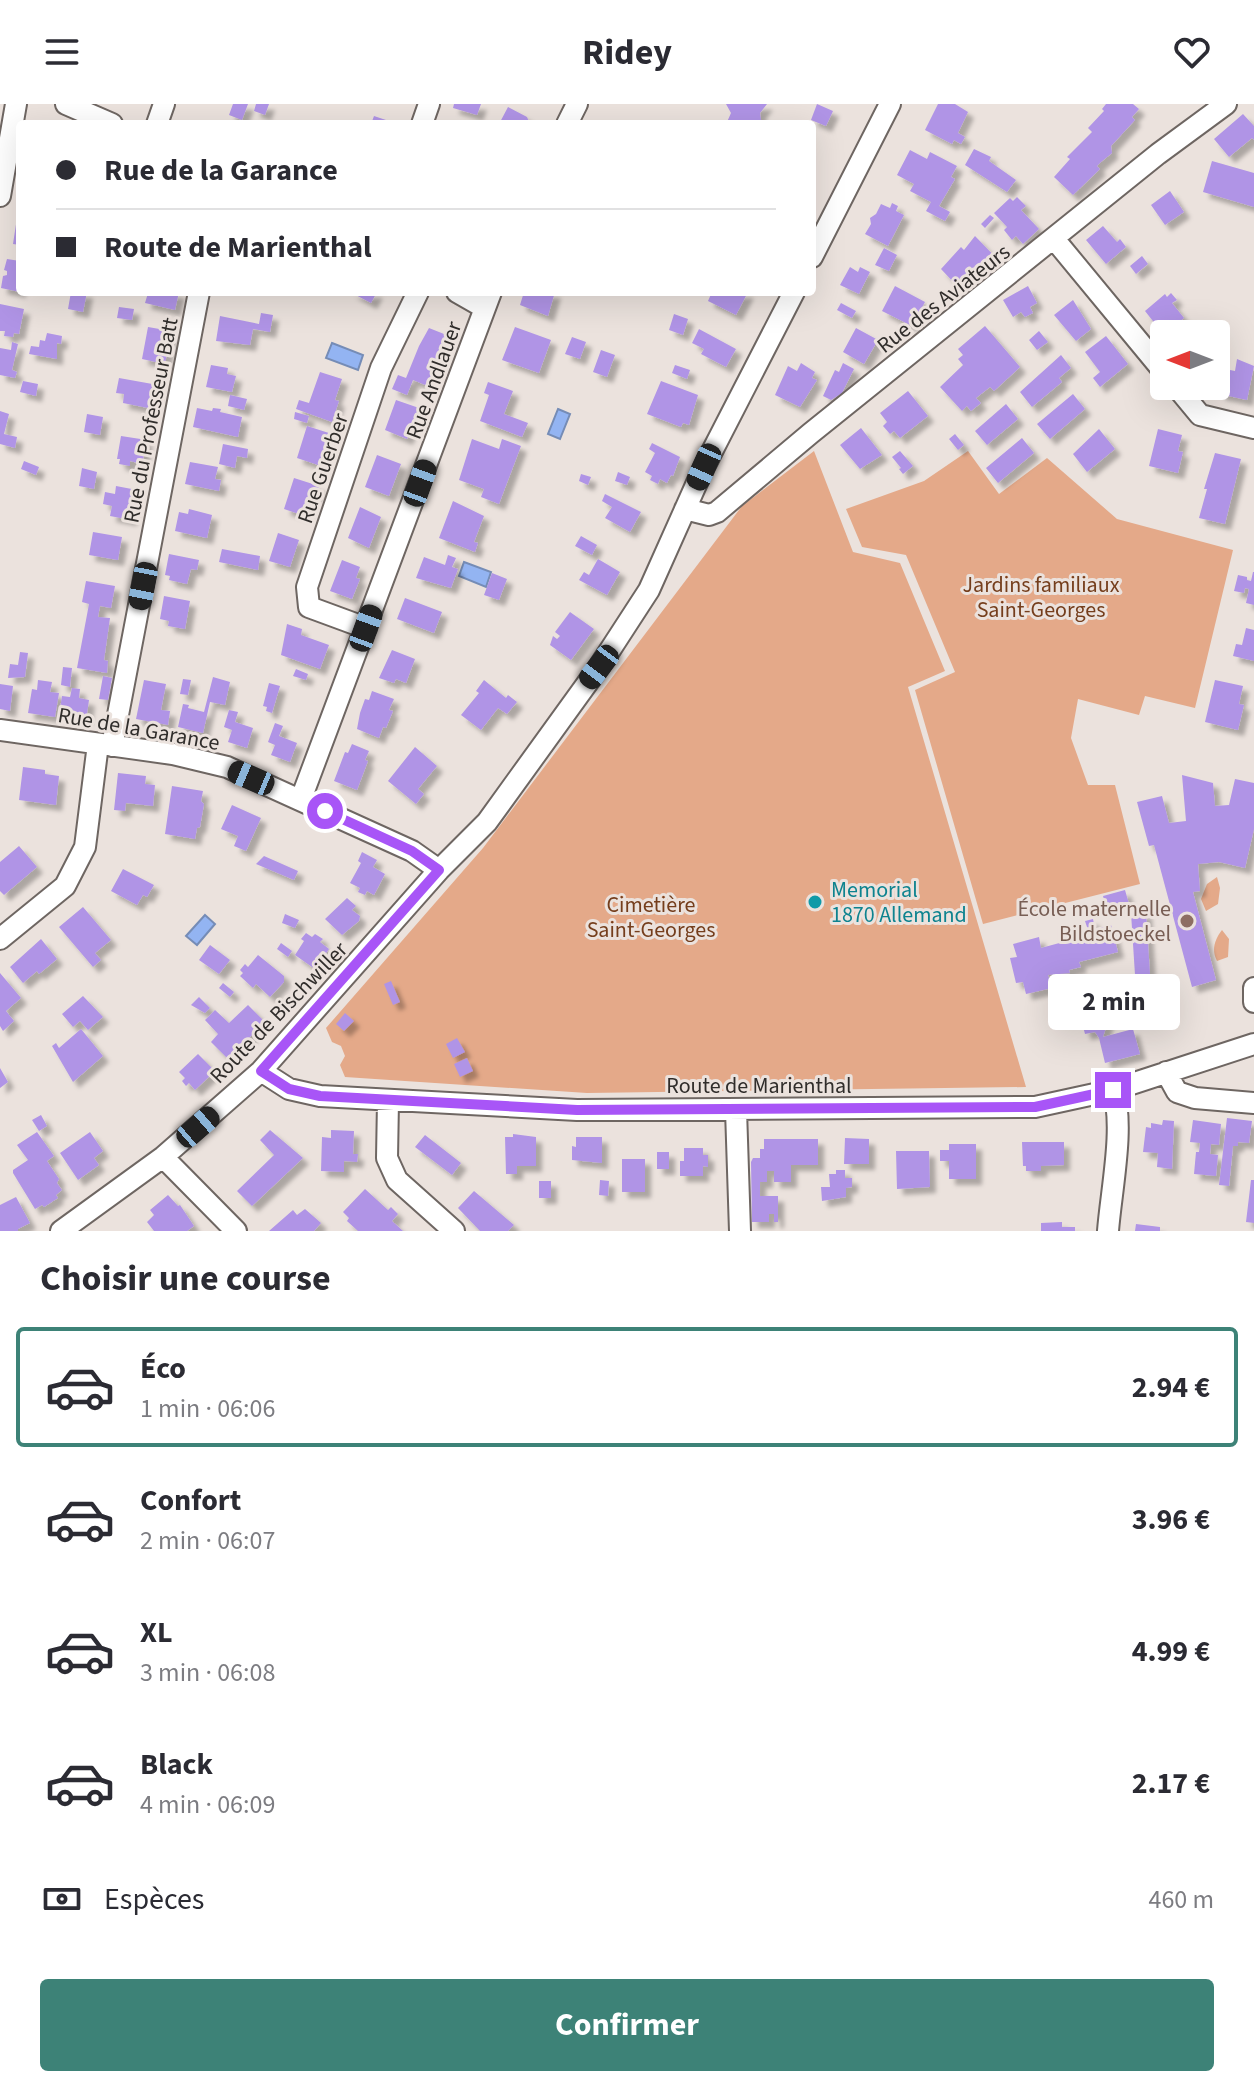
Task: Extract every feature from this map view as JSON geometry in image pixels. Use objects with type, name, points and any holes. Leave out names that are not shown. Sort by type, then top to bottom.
[{"type":"street","points":[[0,196],[16,104]]},
{"type":"street","points":[[66,104],[103,120]]},
{"type":"street","points":[[816,249],[890,104]]},
{"type":"street","name":"Rue des Aviateurs","points":[[685,509],[709,515],[725,507],[811,433],[1055,240],[1158,154],[1226,104]]},
{"type":"street","points":[[1055,240],[1150,355]]},
{"type":"street","name":"Rue du Professeur Batt","points":[[0,939],[65,886],[85,847],[198,296]]},
{"type":"street","name":"Rue Guerber","points":[[366,628],[309,607],[307,587],[381,368],[416,296]]},
{"type":"street","name":"Route de Bischwiller","points":[[61,1231],[163,1157],[261,1071],[439,870],[471,824],[539,748],[626,627],[656,577],[685,509],[792,296]]},
{"type":"street","name":"Rue Andlauer","points":[[301,799],[488,300]]},
{"type":"street","points":[[1188,400],[1200,415],[1254,428]]},
{"type":"street","name":"Rue de la Garance","points":[[0,730],[173,754],[227,767],[412,851],[439,870]]},
{"type":"street","points":[[1254,988],[1254,1002]]},
{"type":"street","name":"Route de Marienthal","points":[[261,1071],[289,1089],[320,1096],[577,1110],[1035,1107],[1113,1090],[1254,1044]]},
{"type":"street","points":[[1166,1072],[1177,1092],[1195,1098],[1254,1103]]},
{"type":"street","points":[[1108,1231],[1118,1124],[1113,1090]]},
{"type":"street","points":[[388,1101],[387,1158],[397,1180],[454,1231]]},
{"type":"street","points":[[736,1110],[740,1231]]},
{"type":"street","points":[[163,1157],[236,1231]]},
{"type":"green space","name":"Cimetière Saint-Georges","points":[[814,451],[853,552],[900,563],[945,671],[908,687],[1026,1087],[587,1093],[345,1077],[340,1065],[345,1056],[341,1046],[332,1042],[326,1028],[483,848],[742,506]]},
{"type":"green space","name":"Jardins familiaux Saint-Georges","points":[[968,451],[999,494],[1047,458],[1117,519],[1233,550],[1195,708],[1145,696],[1139,715],[1078,699],[1071,738],[1088,785],[1115,785],[1140,884],[983,924],[915,690],[955,672],[906,555],[862,547],[846,509],[924,481]]},
{"type":"green space","points":[[1217,877],[1220,888],[1218,904],[1206,911],[1201,899],[1207,884]]},
{"type":"green space","points":[[1222,930],[1229,939],[1228,957],[1217,961],[1215,945]]},
{"type":"water","points":[[332,343],[363,355],[358,370],[326,358]]},
{"type":"water","points":[[558,409],[570,414],[560,439],[548,434]]},
{"type":"water","points":[[464,562],[491,572],[486,587],[459,576]]},
{"type":"water","points":[[205,915],[215,924],[197,945],[186,936]]},
{"type":"building","points":[[233,104],[248,104],[242,120],[229,115]]},
{"type":"building","points":[[256,104],[269,104],[265,115],[254,111]]},
{"type":"building","points":[[454,104],[481,104],[477,115],[453,108]]},
{"type":"building","points":[[726,104],[767,104],[760,113],[761,120],[728,120],[731,113]]},
{"type":"building","points":[[817,104],[833,111],[826,126],[811,120]]},
{"type":"building","points":[[938,104],[955,104],[968,112],[958,133],[965,137],[961,144],[954,140],[952,144],[925,130]]},
{"type":"building","points":[[1106,104],[1133,104],[1139,109],[1132,117],[1135,120],[1111,146],[1112,153],[1097,166],[1100,169],[1073,195],[1054,177],[1070,159],[1067,157],[1092,132],[1088,128],[1104,111],[1102,109]]},
{"type":"building","points":[[508,107],[528,120],[501,120]]},
{"type":"building","points":[[1243,114],[1254,126],[1254,140],[1252,138],[1229,157],[1214,139]]},
{"type":"building","points":[[974,149],[991,157],[989,161],[1016,180],[1007,192],[965,165]]},
{"type":"building","points":[[910,150],[927,159],[930,152],[957,166],[951,177],[955,179],[939,206],[950,212],[945,221],[926,211],[931,202],[910,191],[914,184],[897,175]]},
{"type":"building","points":[[1212,161],[1254,173],[1254,207],[1203,192]]},
{"type":"building","points":[[1170,191],[1184,212],[1165,225],[1151,205]]},
{"type":"building","points":[[1017,197],[1026,206],[1021,210],[1039,229],[1023,244],[1016,236],[1012,240],[1004,230],[1007,227],[994,213],[1010,198],[1013,201]]},
{"type":"building","points":[[892,203],[898,206],[896,211],[904,215],[888,246],[865,234],[871,224],[870,218],[881,204],[890,208]]},
{"type":"building","points":[[990,215],[994,218],[985,228],[981,224]]},
{"type":"building","points":[[1103,226],[1126,247],[1106,264],[1086,240]]},
{"type":"building","points":[[975,236],[1003,265],[990,276],[987,272],[979,279],[970,276],[958,287],[941,269]]},
{"type":"building","points":[[884,248],[897,255],[889,271],[875,265]]},
{"type":"building","points":[[1142,256],[1148,264],[1136,274],[1130,266]]},
{"type":"building","points":[[7,259],[16,260],[16,291],[1,288],[3,276],[7,275],[4,270]]},
{"type":"building","points":[[850,267],[858,272],[860,267],[870,272],[859,294],[840,285]]},
{"type":"building","points":[[895,286],[925,302],[912,326],[882,311]]},
{"type":"building","points":[[1028,286],[1037,303],[1030,307],[1033,313],[1025,317],[1021,312],[1013,317],[1003,300]]},
{"type":"building","points":[[1171,293],[1177,300],[1172,303],[1184,318],[1152,320],[1145,311],[1165,294],[1167,297]]},
{"type":"building","points":[[70,296],[86,296],[83,312],[68,309]]},
{"type":"building","points":[[147,296],[178,296],[175,310],[145,303]]},
{"type":"building","points":[[358,296],[375,296],[371,303]]},
{"type":"building","points":[[523,296],[554,296],[548,316],[520,305]]},
{"type":"building","points":[[710,296],[746,296],[736,315],[708,301]]},
{"type":"building","points":[[1073,300],[1091,329],[1076,341],[1054,315]]},
{"type":"building","points":[[841,303],[856,311],[852,318],[837,310]]},
{"type":"building","points":[[0,304],[24,309],[19,334],[4,336],[5,331],[0,331]]},
{"type":"building","points":[[119,307],[134,309],[132,320],[117,318]]},
{"type":"building","points":[[261,313],[273,315],[270,332],[253,329],[250,345],[216,341],[220,316],[259,324]]},
{"type":"building","points":[[674,314],[688,319],[683,335],[669,330]]},
{"type":"building","points":[[985,326],[1020,367],[994,391],[990,387],[976,398],[981,403],[971,411],[967,406],[962,411],[940,387],[963,365],[958,359],[963,355],[958,349]]},
{"type":"building","points":[[148,327],[171,331],[165,364],[142,359]]},
{"type":"building","points":[[515,327],[551,340],[539,373],[502,360]]},
{"type":"building","points":[[429,328],[449,336],[430,387],[413,380],[407,395],[392,389],[398,375],[406,378]]},
{"type":"building","points":[[856,328],[878,340],[864,364],[843,352]]},
{"type":"building","points":[[699,329],[736,349],[726,367],[701,354],[704,349],[692,343]]},
{"type":"building","points":[[1039,331],[1048,342],[1037,350],[1029,340]]},
{"type":"building","points":[[47,333],[62,336],[61,344],[57,343],[57,359],[29,354],[31,346],[39,347],[40,340],[45,341]]},
{"type":"building","points":[[1106,336],[1128,364],[1100,387],[1093,378],[1100,372],[1085,352]]},
{"type":"building","points":[[572,337],[586,342],[580,359],[565,354]]},
{"type":"building","points":[[12,342],[18,344],[12,370],[17,372],[15,378],[0,375],[0,348],[11,350]]},
{"type":"building","points":[[601,350],[615,355],[607,377],[593,372]]},
{"type":"building","points":[[1061,355],[1071,368],[1059,378],[1062,382],[1032,407],[1020,392]]},
{"type":"building","points":[[1237,359],[1254,366],[1247,400],[1230,396],[1230,370],[1235,371]]},
{"type":"building","points":[[801,363],[815,372],[812,378],[817,380],[800,407],[775,395],[788,366],[797,371]]},
{"type":"building","points":[[843,363],[854,369],[842,393],[831,400],[823,396],[835,370],[839,372]]},
{"type":"building","points":[[211,365],[228,368],[227,374],[236,376],[232,392],[206,387]]},
{"type":"building","points":[[675,365],[690,370],[687,379],[672,373]]},
{"type":"building","points":[[320,372],[342,379],[332,422],[296,409],[299,400],[309,403]]},
{"type":"building","points":[[119,378],[158,385],[153,409],[123,403],[124,394],[116,393]]},
{"type":"building","points":[[23,381],[38,384],[36,396],[20,392]]},
{"type":"building","points":[[661,381],[698,395],[689,425],[683,423],[681,427],[647,414]]},
{"type":"building","points":[[488,382],[513,391],[504,414],[528,423],[522,437],[480,421],[489,395],[484,393]]},
{"type":"building","points":[[908,391],[928,416],[900,438],[894,431],[890,434],[883,426],[887,422],[880,413]]},
{"type":"building","points":[[1073,394],[1085,409],[1050,439],[1037,424]]},
{"type":"building","points":[[230,395],[247,399],[244,410],[228,406]]},
{"type":"building","points":[[396,400],[419,408],[407,439],[385,430]]},
{"type":"building","points":[[1006,404],[1018,419],[987,445],[975,431]]},
{"type":"building","points":[[197,408],[221,409],[220,412],[242,417],[238,437],[193,427]]},
{"type":"building","points":[[0,411],[9,414],[4,434],[17,437],[15,448],[0,444]]},
{"type":"building","points":[[295,412],[309,416],[307,423],[294,419]]},
{"type":"building","points":[[87,414],[103,417],[100,435],[84,432]]},
{"type":"building","points":[[307,426],[332,434],[321,466],[297,458]]},
{"type":"building","points":[[861,428],[882,455],[860,469],[840,445]]},
{"type":"building","points":[[1099,429],[1115,449],[1087,472],[1073,454]]},
{"type":"building","points":[[1158,429],[1182,435],[1178,451],[1183,452],[1178,473],[1149,466]]},
{"type":"building","points":[[955,434],[964,445],[958,450],[949,439]]},
{"type":"building","points":[[121,436],[147,440],[142,464],[130,461],[130,466],[119,464]]},
{"type":"building","points":[[1022,438],[1034,453],[998,483],[986,468]]},
{"type":"building","points":[[472,439],[499,449],[502,439],[521,446],[499,504],[481,497],[484,489],[459,480]]},
{"type":"building","points":[[652,443],[680,457],[667,483],[660,479],[658,484],[650,480],[652,476],[645,472],[655,453],[649,449]]},
{"type":"building","points":[[223,444],[248,449],[247,458],[237,456],[235,468],[219,464]]},
{"type":"building","points":[[900,451],[913,466],[903,474],[892,457]]},
{"type":"building","points":[[1215,453],[1241,459],[1225,524],[1199,518]]},
{"type":"building","points":[[377,455],[401,464],[389,496],[365,487]]},
{"type":"building","points":[[24,461],[39,467],[36,475],[21,469]]},
{"type":"building","points":[[190,462],[218,467],[215,479],[221,480],[219,491],[185,484]]},
{"type":"building","points":[[82,468],[97,472],[94,489],[79,486]]},
{"type":"building","points":[[618,472],[630,477],[627,485],[615,481]]},
{"type":"building","points":[[581,474],[591,477],[588,485],[579,481]]},
{"type":"building","points":[[294,478],[319,486],[305,516],[284,509]]},
{"type":"building","points":[[116,486],[137,490],[131,520],[110,516],[112,506],[103,504],[105,492],[115,494]]},
{"type":"building","points":[[605,494],[641,512],[630,532],[605,518],[612,507],[602,501]]},
{"type":"building","points":[[453,501],[484,516],[474,542],[478,543],[475,552],[439,538]]},
{"type":"building","points":[[360,507],[381,517],[369,548],[348,538]]},
{"type":"building","points":[[189,509],[212,515],[207,538],[175,531],[179,512],[188,514]]},
{"type":"building","points":[[93,532],[122,537],[118,560],[89,555]]},
{"type":"building","points":[[278,533],[299,540],[290,567],[269,561]]},
{"type":"building","points":[[581,536],[597,545],[592,555],[575,546]]},
{"type":"building","points":[[222,549],[260,556],[258,570],[219,562]]},
{"type":"building","points":[[169,554],[199,560],[197,570],[191,569],[187,584],[169,580],[170,576],[165,575]]},
{"type":"building","points":[[448,555],[456,558],[452,567],[458,569],[451,588],[416,578],[424,557],[445,565]]},
{"type":"building","points":[[598,559],[620,572],[607,595],[579,580],[584,572],[589,575]]},
{"type":"building","points":[[342,560],[360,567],[356,578],[360,579],[352,599],[330,591]]},
{"type":"building","points":[[1253,572],[1254,605],[1246,603],[1249,589],[1245,588],[1244,593],[1234,591],[1238,575],[1251,581]]},
{"type":"building","points":[[492,573],[507,579],[499,600],[484,595]]},
{"type":"building","points":[[86,581],[115,586],[111,608],[100,606],[98,617],[110,618],[104,660],[108,661],[107,673],[77,668],[89,604],[82,602]]},
{"type":"building","points":[[164,596],[190,601],[185,629],[168,626],[169,621],[160,619]]},
{"type":"building","points":[[405,598],[442,612],[434,633],[397,619]]},
{"type":"building","points":[[570,612],[594,629],[571,660],[550,645],[553,636],[557,639],[560,636],[555,632]]},
{"type":"building","points":[[287,624],[302,629],[301,635],[329,645],[320,669],[281,655]]},
{"type":"building","points":[[1246,628],[1254,630],[1254,661],[1233,656],[1236,644],[1242,645]]},
{"type":"building","points":[[392,650],[415,659],[406,683],[379,678]]},
{"type":"building","points":[[20,652],[28,653],[25,677],[8,678],[10,664],[18,665]]},
{"type":"building","points":[[63,667],[72,668],[70,687],[61,685]]},
{"type":"building","points":[[296,669],[308,674],[306,680],[293,676]]},
{"type":"building","points":[[103,676],[112,678],[108,700],[99,699]]},
{"type":"building","points":[[213,677],[230,682],[225,705],[210,702],[203,733],[178,727],[183,704],[204,712]]},
{"type":"building","points":[[183,679],[191,680],[188,695],[180,694]]},
{"type":"building","points":[[38,680],[52,682],[50,692],[59,693],[55,717],[28,713],[32,689],[37,690]]},
{"type":"building","points":[[144,680],[166,684],[161,710],[170,711],[168,725],[136,719]]},
{"type":"building","points":[[484,680],[506,698],[508,695],[517,702],[507,714],[498,708],[481,730],[461,715],[479,693],[476,691]]},
{"type":"building","points":[[1215,680],[1243,686],[1239,704],[1244,705],[1238,730],[1205,722]]},
{"type":"building","points":[[269,683],[280,686],[272,713],[263,706]]},
{"type":"building","points":[[0,684],[13,686],[10,711],[0,709]]},
{"type":"building","points":[[72,688],[80,689],[79,698],[89,700],[86,720],[59,716],[62,696],[70,697]]},
{"type":"building","points":[[372,691],[394,699],[389,710],[393,711],[379,738],[357,729],[365,699],[369,700]]},
{"type":"building","points":[[229,710],[238,712],[235,722],[253,728],[247,748],[228,742],[232,730],[224,727]]},
{"type":"building","points":[[275,723],[283,726],[279,736],[297,743],[290,762],[271,755],[275,745],[268,742]]},
{"type":"building","points":[[352,744],[369,751],[357,790],[334,781],[345,752],[348,753]]},
{"type":"building","points":[[415,747],[437,766],[418,789],[424,794],[416,804],[388,781]]},
{"type":"building","points":[[23,767],[45,770],[45,774],[59,776],[56,805],[19,800]]},
{"type":"building","points":[[118,773],[146,776],[145,784],[155,785],[153,806],[126,803],[125,811],[114,810]]},
{"type":"building","points":[[1182,775],[1213,783],[1215,806],[1229,805],[1235,779],[1254,783],[1254,829],[1245,868],[1219,862],[1198,864],[1200,891],[1193,892],[1216,980],[1192,987],[1154,845],[1149,846],[1137,802],[1162,796],[1169,823],[1186,821]]},
{"type":"building","points":[[172,786],[203,791],[201,801],[204,804],[195,839],[165,834]]},
{"type":"building","points":[[232,805],[261,818],[246,851],[234,846],[238,836],[221,829]]},
{"type":"building","points":[[19,846],[37,867],[4,895],[0,891],[0,862]]},
{"type":"building","points":[[362,852],[377,860],[373,867],[385,874],[374,895],[367,891],[365,895],[358,892],[360,888],[350,883],[361,863],[358,861]]},
{"type":"building","points":[[264,856],[298,871],[294,880],[256,864]]},
{"type":"building","points":[[123,869],[154,885],[147,897],[143,895],[137,905],[111,891]]},
{"type":"building","points":[[1125,890],[1129,904],[1107,910],[1103,896]]},
{"type":"building","points":[[347,898],[356,906],[352,910],[360,916],[359,921],[342,935],[325,919]]},
{"type":"building","points":[[83,907],[111,940],[95,953],[101,960],[93,967],[59,927]]},
{"type":"building","points":[[1146,912],[1150,974],[1135,975],[1131,913]]},
{"type":"building","points":[[285,914],[299,920],[295,928],[282,923]]},
{"type":"building","points":[[1093,919],[1095,929],[1111,925],[1118,952],[1079,962],[1081,967],[1069,970],[1070,973],[1048,975],[1052,988],[1026,994],[1023,982],[1016,983],[1010,958],[1017,957],[1013,944],[1039,937],[1041,948],[1074,939],[1072,934],[1088,930],[1085,921]]},
{"type":"building","points":[[306,933],[323,939],[320,942],[329,949],[315,969],[295,955]]},
{"type":"building","points":[[41,939],[57,959],[23,983],[10,967]]},
{"type":"building","points":[[281,943],[292,951],[288,957],[277,949]]},
{"type":"building","points":[[210,945],[230,960],[219,974],[199,960]]},
{"type":"building","points":[[258,955],[284,976],[284,982],[270,997],[256,984],[253,988],[240,976],[245,964],[248,967]]},
{"type":"building","points":[[0,973],[21,998],[6,1011],[14,1021],[3,1031],[0,1026]]},
{"type":"building","points":[[391,981],[400,1002],[393,1005],[384,984]]},
{"type":"building","points":[[223,983],[234,992],[230,997],[219,988]]},
{"type":"building","points":[[83,996],[103,1017],[88,1030],[80,1021],[73,1027],[62,1014]]},
{"type":"building","points":[[199,997],[210,1008],[205,1013],[191,1005]]},
{"type":"building","points":[[1091,1004],[1094,1019],[1108,1021],[1103,1037],[1133,1029],[1140,1054],[1105,1063],[1099,1038],[1095,1032],[1085,1034],[1078,1007]]},
{"type":"building","points":[[248,1005],[265,1022],[228,1059],[211,1042],[218,1034],[205,1020],[215,1010],[229,1023]]},
{"type":"building","points":[[345,1013],[354,1021],[344,1031],[336,1024]]},
{"type":"building","points":[[81,1029],[103,1056],[73,1082],[52,1046],[56,1043],[59,1048]]},
{"type":"building","points":[[457,1038],[465,1052],[453,1058],[446,1044]]},
{"type":"building","points":[[198,1054],[215,1071],[195,1090],[189,1083],[186,1086],[182,1081],[185,1078],[179,1072]]},
{"type":"building","points":[[467,1058],[473,1071],[460,1077],[454,1064]]},
{"type":"building","points":[[0,1068],[8,1082],[0,1088]]},
{"type":"building","points":[[41,1115],[47,1126],[39,1131],[32,1120]]},
{"type":"building","points":[[1227,1118],[1252,1121],[1249,1143],[1238,1142],[1238,1146],[1233,1146],[1229,1186],[1219,1185]]},
{"type":"building","points":[[1163,1120],[1174,1121],[1172,1169],[1157,1167],[1158,1153],[1143,1152],[1146,1127],[1151,1128],[1151,1123],[1162,1125]]},
{"type":"building","points":[[1193,1120],[1221,1124],[1219,1145],[1211,1144],[1210,1154],[1218,1155],[1216,1176],[1194,1174],[1200,1143],[1190,1142]]},
{"type":"building","points":[[270,1130],[303,1158],[252,1206],[237,1191],[274,1155],[260,1140]]},
{"type":"building","points":[[331,1130],[354,1131],[353,1154],[358,1154],[357,1162],[344,1161],[344,1172],[321,1171],[322,1137],[331,1138]]},
{"type":"building","points":[[37,1132],[54,1156],[47,1161],[62,1190],[56,1195],[58,1198],[35,1209],[13,1170],[28,1160],[17,1145]]},
{"type":"building","points":[[90,1132],[103,1151],[94,1158],[99,1165],[78,1180],[60,1153]]},
{"type":"building","points":[[513,1134],[536,1137],[536,1166],[517,1166],[517,1174],[506,1174],[505,1137],[513,1137]]},
{"type":"building","points":[[425,1135],[461,1163],[452,1175],[415,1147]]},
{"type":"building","points":[[576,1137],[602,1137],[602,1163],[572,1160]]},
{"type":"building","points":[[845,1138],[869,1139],[869,1164],[844,1164]]},
{"type":"building","points":[[764,1139],[818,1139],[818,1165],[791,1165],[791,1182],[774,1182],[774,1171],[767,1171],[767,1182],[760,1182],[760,1196],[778,1196],[778,1222],[774,1222],[774,1214],[769,1214],[769,1222],[752,1222],[751,1162],[753,1158],[760,1158]]},
{"type":"building","points":[[1022,1142],[1064,1142],[1064,1165],[1041,1166],[1041,1171],[1026,1171]]},
{"type":"building","points":[[949,1144],[976,1144],[976,1179],[949,1179],[949,1161],[940,1161],[940,1150],[949,1150]]},
{"type":"building","points":[[684,1148],[703,1148],[703,1155],[708,1155],[708,1167],[703,1166],[703,1176],[680,1176]]},
{"type":"building","points":[[896,1151],[929,1151],[930,1187],[897,1189]]},
{"type":"building","points":[[657,1152],[669,1152],[669,1169],[657,1169]]},
{"type":"building","points":[[622,1159],[645,1159],[645,1192],[622,1192]]},
{"type":"building","points":[[836,1170],[845,1170],[845,1178],[852,1178],[852,1187],[846,1188],[846,1197],[822,1201],[821,1187],[830,1187],[829,1174],[836,1174]]},
{"type":"building","points":[[600,1180],[609,1181],[608,1196],[599,1195]]},
{"type":"building","points":[[1251,1180],[1254,1180],[1254,1223],[1246,1222]]},
{"type":"building","points":[[539,1181],[551,1181],[551,1198],[539,1198]]},
{"type":"building","points":[[365,1189],[388,1210],[391,1207],[398,1214],[392,1221],[403,1231],[358,1231],[347,1221],[349,1218],[343,1212]]},
{"type":"building","points":[[474,1191],[514,1225],[508,1231],[480,1231],[458,1208]]},
{"type":"building","points":[[168,1195],[180,1205],[194,1226],[187,1231],[154,1231],[147,1222],[154,1215],[150,1210]]},
{"type":"building","points":[[16,1197],[30,1223],[18,1231],[0,1231],[0,1205]]},
{"type":"building","points":[[305,1209],[321,1223],[314,1231],[269,1231],[293,1210],[297,1215]]},
{"type":"building","points":[[1062,1222],[1062,1227],[1075,1227],[1075,1231],[1041,1231],[1041,1223]]},
{"type":"building","points":[[1136,1224],[1160,1227],[1160,1231],[1135,1231]]},
{"type":"place","name":"Memorial 1870 Allemand","points":[[815,902]]},
{"type":"place","name":"École maternelle Bildstoeckel","points":[[1187,921]]},
{"type":"route","points":[[325,811],[412,851],[439,870],[261,1071],[289,1089],[320,1096],[388,1101],[577,1110],[1035,1107],[1113,1090]]}]
